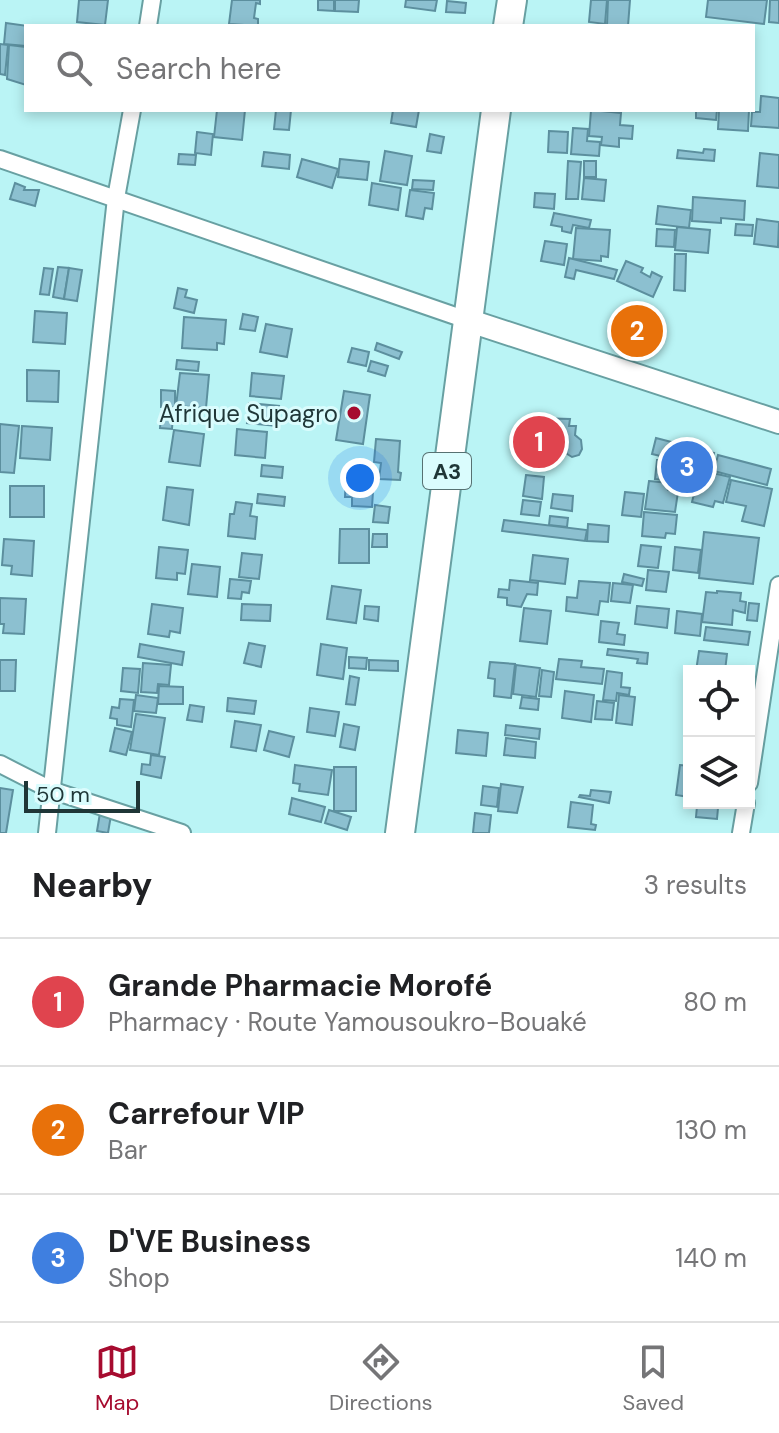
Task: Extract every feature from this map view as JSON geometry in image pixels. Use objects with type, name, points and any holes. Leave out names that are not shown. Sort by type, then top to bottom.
[{"type":"highway","points":[[508,24],[512,0]]},
{"type":"highway","name":"A3","points":[[400,833],[496,112]]},
{"type":"street","points":[[148,24],[152,0]]},
{"type":"street","points":[[47,833],[116,198],[132,112]]},
{"type":"street","points":[[0,159],[467,320],[779,422]]},
{"type":"street","points":[[755,743],[779,585]]},
{"type":"street","points":[[0,764],[51,790],[182,833]]},
{"type":"street","points":[[741,833],[745,809]]},
{"type":"building","points":[[79,0],[108,0],[105,24],[77,22]]},
{"type":"building","points":[[232,0],[260,0],[260,4],[256,3],[254,18],[258,19],[258,24],[229,24]]},
{"type":"building","points":[[318,0],[334,0],[334,11],[318,10]]},
{"type":"building","points":[[335,0],[359,0],[358,12],[335,11]]},
{"type":"building","points":[[406,0],[437,0],[435,11],[405,7]]},
{"type":"building","points":[[591,0],[607,0],[605,24],[589,22]]},
{"type":"building","points":[[608,0],[630,0],[628,24],[607,24]]},
{"type":"building","points":[[708,0],[767,0],[764,24],[706,17]]},
{"type":"building","points":[[770,0],[779,0],[779,23],[769,22]]},
{"type":"building","points":[[447,1],[466,3],[465,13],[446,12]]},
{"type":"building","points":[[6,23],[24,25],[24,46],[4,44]]},
{"type":"building","points":[[0,44],[8,45],[5,75],[0,74]]},
{"type":"building","points":[[9,45],[24,47],[24,84],[7,79]]},
{"type":"building","points":[[761,96],[779,98],[779,128],[751,126],[752,112],[760,112]]},
{"type":"building","points":[[217,112],[245,112],[242,140],[214,137]]},
{"type":"building","points":[[276,112],[291,112],[289,130],[274,129]]},
{"type":"building","points":[[393,112],[419,112],[416,127],[391,123]]},
{"type":"building","points":[[591,112],[621,113],[620,125],[633,126],[632,139],[619,138],[619,147],[601,145],[602,137],[589,136]]},
{"type":"building","points":[[696,112],[717,112],[716,120],[696,118]]},
{"type":"building","points":[[719,112],[749,112],[748,131],[718,129]]},
{"type":"building","points":[[573,128],[588,129],[587,141],[600,142],[599,156],[571,154]]},
{"type":"building","points":[[549,131],[568,132],[567,153],[548,152]]},
{"type":"building","points":[[197,132],[213,134],[211,155],[195,153]]},
{"type":"building","points":[[430,134],[444,137],[441,153],[427,151]]},
{"type":"building","points":[[704,149],[715,150],[714,161],[677,158],[678,150],[703,153]]},
{"type":"building","points":[[385,151],[412,156],[407,185],[380,181]]},
{"type":"building","points":[[264,152],[290,155],[289,169],[262,166]]},
{"type":"building","points":[[760,153],[779,155],[779,188],[757,186]]},
{"type":"building","points":[[179,154],[196,155],[195,165],[178,164]]},
{"type":"building","points":[[302,159],[338,169],[332,188],[297,177]]},
{"type":"building","points":[[340,159],[369,162],[367,180],[338,177]]},
{"type":"building","points":[[568,161],[581,162],[578,199],[566,199]]},
{"type":"building","points":[[584,161],[596,161],[596,177],[584,177]]},
{"type":"building","points":[[584,178],[606,180],[604,201],[582,199]]},
{"type":"building","points":[[413,180],[434,181],[433,190],[412,189]]},
{"type":"building","points":[[15,183],[25,187],[24,190],[39,190],[35,206],[10,199]]},
{"type":"building","points":[[372,183],[401,188],[398,210],[369,205]]},
{"type":"building","points":[[410,190],[434,193],[432,209],[425,208],[423,219],[406,216]]},
{"type":"building","points":[[535,193],[555,194],[554,209],[534,207]]},
{"type":"building","points":[[693,197],[745,201],[744,220],[721,218],[721,223],[692,221]]},
{"type":"building","points":[[658,206],[691,210],[689,228],[656,224]]},
{"type":"building","points":[[554,213],[591,220],[589,228],[573,225],[571,233],[562,231],[562,227],[551,225]]},
{"type":"building","points":[[757,219],[779,222],[778,247],[754,244]]},
{"type":"building","points":[[736,224],[753,225],[752,236],[735,235]]},
{"type":"building","points":[[677,227],[710,230],[708,253],[675,250]]},
{"type":"building","points":[[576,228],[610,230],[608,257],[601,256],[601,261],[573,259]]},
{"type":"building","points":[[657,229],[675,230],[674,247],[656,246]]},
{"type":"building","points":[[545,241],[567,244],[564,265],[541,261]]},
{"type":"building","points":[[675,254],[686,254],[685,291],[674,290]]},
{"type":"building","points":[[569,258],[617,270],[614,279],[576,270],[574,279],[565,277]]},
{"type":"building","points":[[626,261],[643,268],[641,272],[650,277],[652,272],[662,277],[653,297],[617,281]]},
{"type":"building","points":[[58,267],[69,268],[64,299],[53,297]]},
{"type":"building","points":[[44,268],[53,269],[49,295],[40,294]]},
{"type":"building","points":[[69,268],[82,270],[77,301],[64,299]]},
{"type":"building","points":[[178,288],[187,290],[185,297],[197,300],[194,313],[174,308]]},
{"type":"building","points":[[35,311],[67,313],[65,344],[33,342]]},
{"type":"building","points":[[243,314],[258,317],[255,331],[240,329]]},
{"type":"building","points":[[184,317],[226,320],[224,344],[217,343],[217,350],[182,348]]},
{"type":"building","points":[[266,324],[292,329],[287,357],[260,352]]},
{"type":"building","points":[[377,343],[402,352],[399,359],[375,350]]},
{"type":"building","points":[[352,348],[369,352],[366,366],[348,362]]},
{"type":"building","points":[[177,360],[199,362],[198,371],[176,369]]},
{"type":"building","points":[[371,361],[388,366],[385,376],[368,371]]},
{"type":"building","points":[[27,370],[59,371],[58,402],[27,401]]},
{"type":"building","points":[[180,373],[209,375],[206,408],[176,406]]},
{"type":"building","points":[[252,373],[284,376],[281,399],[250,396]]},
{"type":"building","points":[[161,390],[175,391],[175,407],[161,407]]},
{"type":"building","points":[[344,391],[370,395],[363,444],[336,440]]},
{"type":"building","points":[[249,403],[279,406],[277,426],[247,423]]},
{"type":"building","points":[[161,414],[173,415],[172,429],[160,428]]},
{"type":"building","points":[[536,418],[570,419],[569,426],[576,426],[575,435],[581,440],[579,455],[572,457],[556,447],[549,456],[544,455],[544,443],[534,441]]},
{"type":"building","points":[[0,424],[19,426],[14,473],[0,472]]},
{"type":"building","points":[[22,426],[52,428],[50,460],[20,458]]},
{"type":"building","points":[[237,429],[267,432],[265,458],[235,455]]},
{"type":"building","points":[[174,430],[204,434],[200,466],[169,462]]},
{"type":"building","points":[[656,438],[714,453],[710,468],[652,454]]},
{"type":"building","points":[[376,439],[400,441],[400,480],[379,479],[381,463],[374,462]]},
{"type":"building","points":[[718,455],[771,469],[767,485],[714,471]]},
{"type":"building","points":[[657,460],[691,464],[688,490],[671,488],[672,481],[655,479]]},
{"type":"building","points":[[262,465],[283,467],[282,478],[261,476]]},
{"type":"building","points":[[700,470],[730,477],[723,503],[715,501],[713,507],[692,502]]},
{"type":"building","points":[[346,474],[374,476],[372,507],[352,506],[352,497],[345,497]]},
{"type":"building","points":[[526,475],[544,477],[542,499],[523,496]]},
{"type":"building","points":[[731,480],[772,489],[764,526],[742,521],[746,506],[726,502]]},
{"type":"building","points":[[649,481],[669,483],[668,490],[678,492],[675,512],[645,509]]},
{"type":"building","points":[[10,486],[44,486],[44,517],[10,517]]},
{"type":"building","points":[[167,487],[193,490],[189,525],[163,520]]},
{"type":"building","points":[[625,492],[644,494],[641,517],[622,515]]},
{"type":"building","points":[[258,494],[285,497],[284,506],[257,503]]},
{"type":"building","points":[[553,494],[573,496],[572,511],[551,508]]},
{"type":"building","points":[[523,500],[541,502],[539,516],[521,514]]},
{"type":"building","points":[[236,502],[252,504],[250,516],[257,517],[255,539],[228,536],[230,514],[234,514]]},
{"type":"building","points":[[375,505],[390,507],[388,523],[373,522]]},
{"type":"building","points":[[644,512],[677,515],[675,534],[666,533],[665,538],[642,536]]},
{"type":"building","points":[[550,516],[568,518],[567,527],[549,525]]},
{"type":"building","points":[[504,520],[587,530],[585,541],[502,531]]},
{"type":"building","points":[[588,524],[609,526],[608,542],[587,541]]},
{"type":"building","points":[[340,529],[369,529],[369,563],[339,563]]},
{"type":"building","points":[[704,532],[759,538],[753,584],[699,578]]},
{"type":"building","points":[[373,534],[387,534],[387,547],[372,547]]},
{"type":"building","points":[[4,539],[34,541],[32,576],[11,574],[12,566],[2,565]]},
{"type":"building","points":[[641,545],[661,547],[658,568],[638,566]]},
{"type":"building","points":[[159,547],[188,550],[185,574],[177,573],[177,580],[156,578]]},
{"type":"building","points":[[675,547],[701,550],[698,573],[673,570]]},
{"type":"building","points":[[242,553],[262,555],[259,579],[239,577]]},
{"type":"building","points":[[533,555],[568,559],[565,584],[530,580]]},
{"type":"building","points":[[192,564],[220,567],[217,597],[188,594]]},
{"type":"building","points":[[648,570],[669,572],[666,592],[646,590]]},
{"type":"building","points":[[624,574],[644,579],[642,586],[622,582]]},
{"type":"building","points":[[230,579],[251,581],[249,593],[242,592],[241,599],[228,598]]},
{"type":"building","points":[[510,580],[538,583],[537,595],[527,594],[521,607],[507,605],[507,598],[498,597],[499,589],[509,590]]},
{"type":"building","points":[[579,581],[610,583],[608,602],[600,601],[598,615],[566,611],[567,597],[577,598]]},
{"type":"building","points":[[613,583],[633,585],[630,603],[611,601]]},
{"type":"building","points":[[332,586],[361,590],[356,623],[327,619]]},
{"type":"building","points":[[706,592],[741,593],[740,601],[746,602],[745,613],[733,610],[732,625],[702,622]]},
{"type":"building","points":[[0,598],[26,599],[24,634],[3,633]]},
{"type":"building","points":[[749,603],[759,604],[757,621],[747,620]]},
{"type":"building","points":[[152,604],[183,608],[180,633],[170,631],[169,637],[148,634]]},
{"type":"building","points":[[242,604],[271,605],[270,621],[241,620]]},
{"type":"building","points":[[365,606],[379,607],[378,621],[364,619]]},
{"type":"building","points":[[637,606],[669,609],[667,628],[635,624]]},
{"type":"building","points":[[524,608],[551,611],[547,644],[520,641]]},
{"type":"building","points":[[677,611],[702,614],[700,636],[675,633]]},
{"type":"building","points":[[601,621],[619,623],[617,634],[625,635],[624,645],[599,642]]},
{"type":"building","points":[[706,627],[750,632],[748,645],[704,640]]},
{"type":"building","points":[[249,643],[265,646],[261,667],[244,663]]},
{"type":"building","points":[[140,644],[184,652],[182,665],[138,657]]},
{"type":"building","points":[[321,644],[347,648],[343,679],[317,675]]},
{"type":"building","points":[[608,649],[648,653],[647,664],[637,663],[638,659],[607,655]]},
{"type":"building","points":[[699,651],[727,654],[726,665],[697,665]]},
{"type":"building","points":[[349,657],[367,658],[366,669],[349,668]]},
{"type":"building","points":[[559,659],[582,661],[581,667],[604,669],[602,684],[556,679]]},
{"type":"building","points":[[0,660],[16,660],[15,691],[0,691]]},
{"type":"building","points":[[369,660],[398,661],[398,671],[369,670]]},
{"type":"building","points":[[490,662],[515,664],[511,698],[494,696],[495,679],[488,678]]},
{"type":"building","points":[[143,663],[171,665],[169,685],[158,684],[157,693],[141,692]]},
{"type":"building","points":[[516,665],[540,668],[536,697],[513,694]]},
{"type":"building","points":[[123,668],[140,669],[138,693],[121,691]]},
{"type":"building","points":[[542,670],[554,672],[551,697],[539,696]]},
{"type":"building","points":[[607,671],[622,673],[621,687],[630,688],[629,695],[617,693],[616,701],[603,700]]},
{"type":"building","points":[[350,676],[359,678],[355,705],[346,704]]},
{"type":"building","points":[[159,686],[183,687],[183,704],[158,704]]},
{"type":"building","points":[[565,691],[594,695],[591,722],[562,718]]},
{"type":"building","points":[[136,695],[158,698],[156,713],[134,711]]},
{"type":"building","points":[[619,695],[635,697],[632,725],[616,723]]},
{"type":"building","points":[[522,697],[539,699],[538,710],[520,708]]},
{"type":"building","points":[[228,698],[256,701],[254,714],[227,711]]},
{"type":"building","points":[[120,699],[134,700],[131,727],[117,725],[117,719],[110,718],[112,707],[119,708]]},
{"type":"building","points":[[597,701],[614,703],[612,720],[595,719]]},
{"type":"building","points":[[190,705],[204,707],[202,722],[187,720]]},
{"type":"building","points":[[310,708],[339,712],[335,736],[307,732]]},
{"type":"building","points":[[136,714],[165,718],[159,755],[130,750]]},
{"type":"building","points":[[235,721],[261,725],[256,751],[231,747]]},
{"type":"building","points":[[344,724],[359,727],[355,750],[340,747]]},
{"type":"building","points":[[506,725],[540,729],[539,739],[505,735]]},
{"type":"building","points":[[115,728],[132,732],[126,755],[110,751]]},
{"type":"building","points":[[458,730],[488,733],[486,756],[456,753]]},
{"type":"building","points":[[269,731],[294,737],[289,757],[264,750]]},
{"type":"building","points":[[506,738],[536,742],[535,758],[504,755]]},
{"type":"building","points":[[151,755],[165,757],[161,778],[141,774],[142,764],[150,765]]},
{"type":"building","points":[[295,765],[332,770],[328,795],[299,791],[300,784],[293,783]]},
{"type":"building","points":[[680,765],[683,765],[683,796],[676,795]]},
{"type":"building","points":[[334,767],[356,767],[356,811],[334,811]]},
{"type":"building","points":[[501,784],[523,787],[517,813],[498,811]]},
{"type":"building","points":[[483,786],[499,788],[497,807],[481,805]]},
{"type":"building","points":[[0,788],[13,790],[6,833],[0,833]]},
{"type":"building","points":[[591,790],[611,792],[609,803],[579,797],[590,796]]},
{"type":"building","points":[[292,798],[325,807],[321,822],[289,814]]},
{"type":"building","points":[[571,802],[593,805],[591,824],[596,825],[595,830],[568,827]]},
{"type":"building","points":[[697,809],[718,809],[717,819],[696,817]]},
{"type":"building","points":[[329,810],[351,817],[347,830],[325,823]]},
{"type":"building","points":[[100,813],[111,815],[108,833],[97,831]]},
{"type":"building","points":[[475,813],[491,815],[489,833],[473,833]]},
{"type":"place","name":"Carrefour VIP","points":[[637,331]]},
{"type":"place","name":"Afrique Supagro","points":[[354,413]]},
{"type":"place","name":"Grande Pharmacie Morofé","points":[[539,442]]},
{"type":"place","name":"D'VE Business","points":[[687,467]]}]
